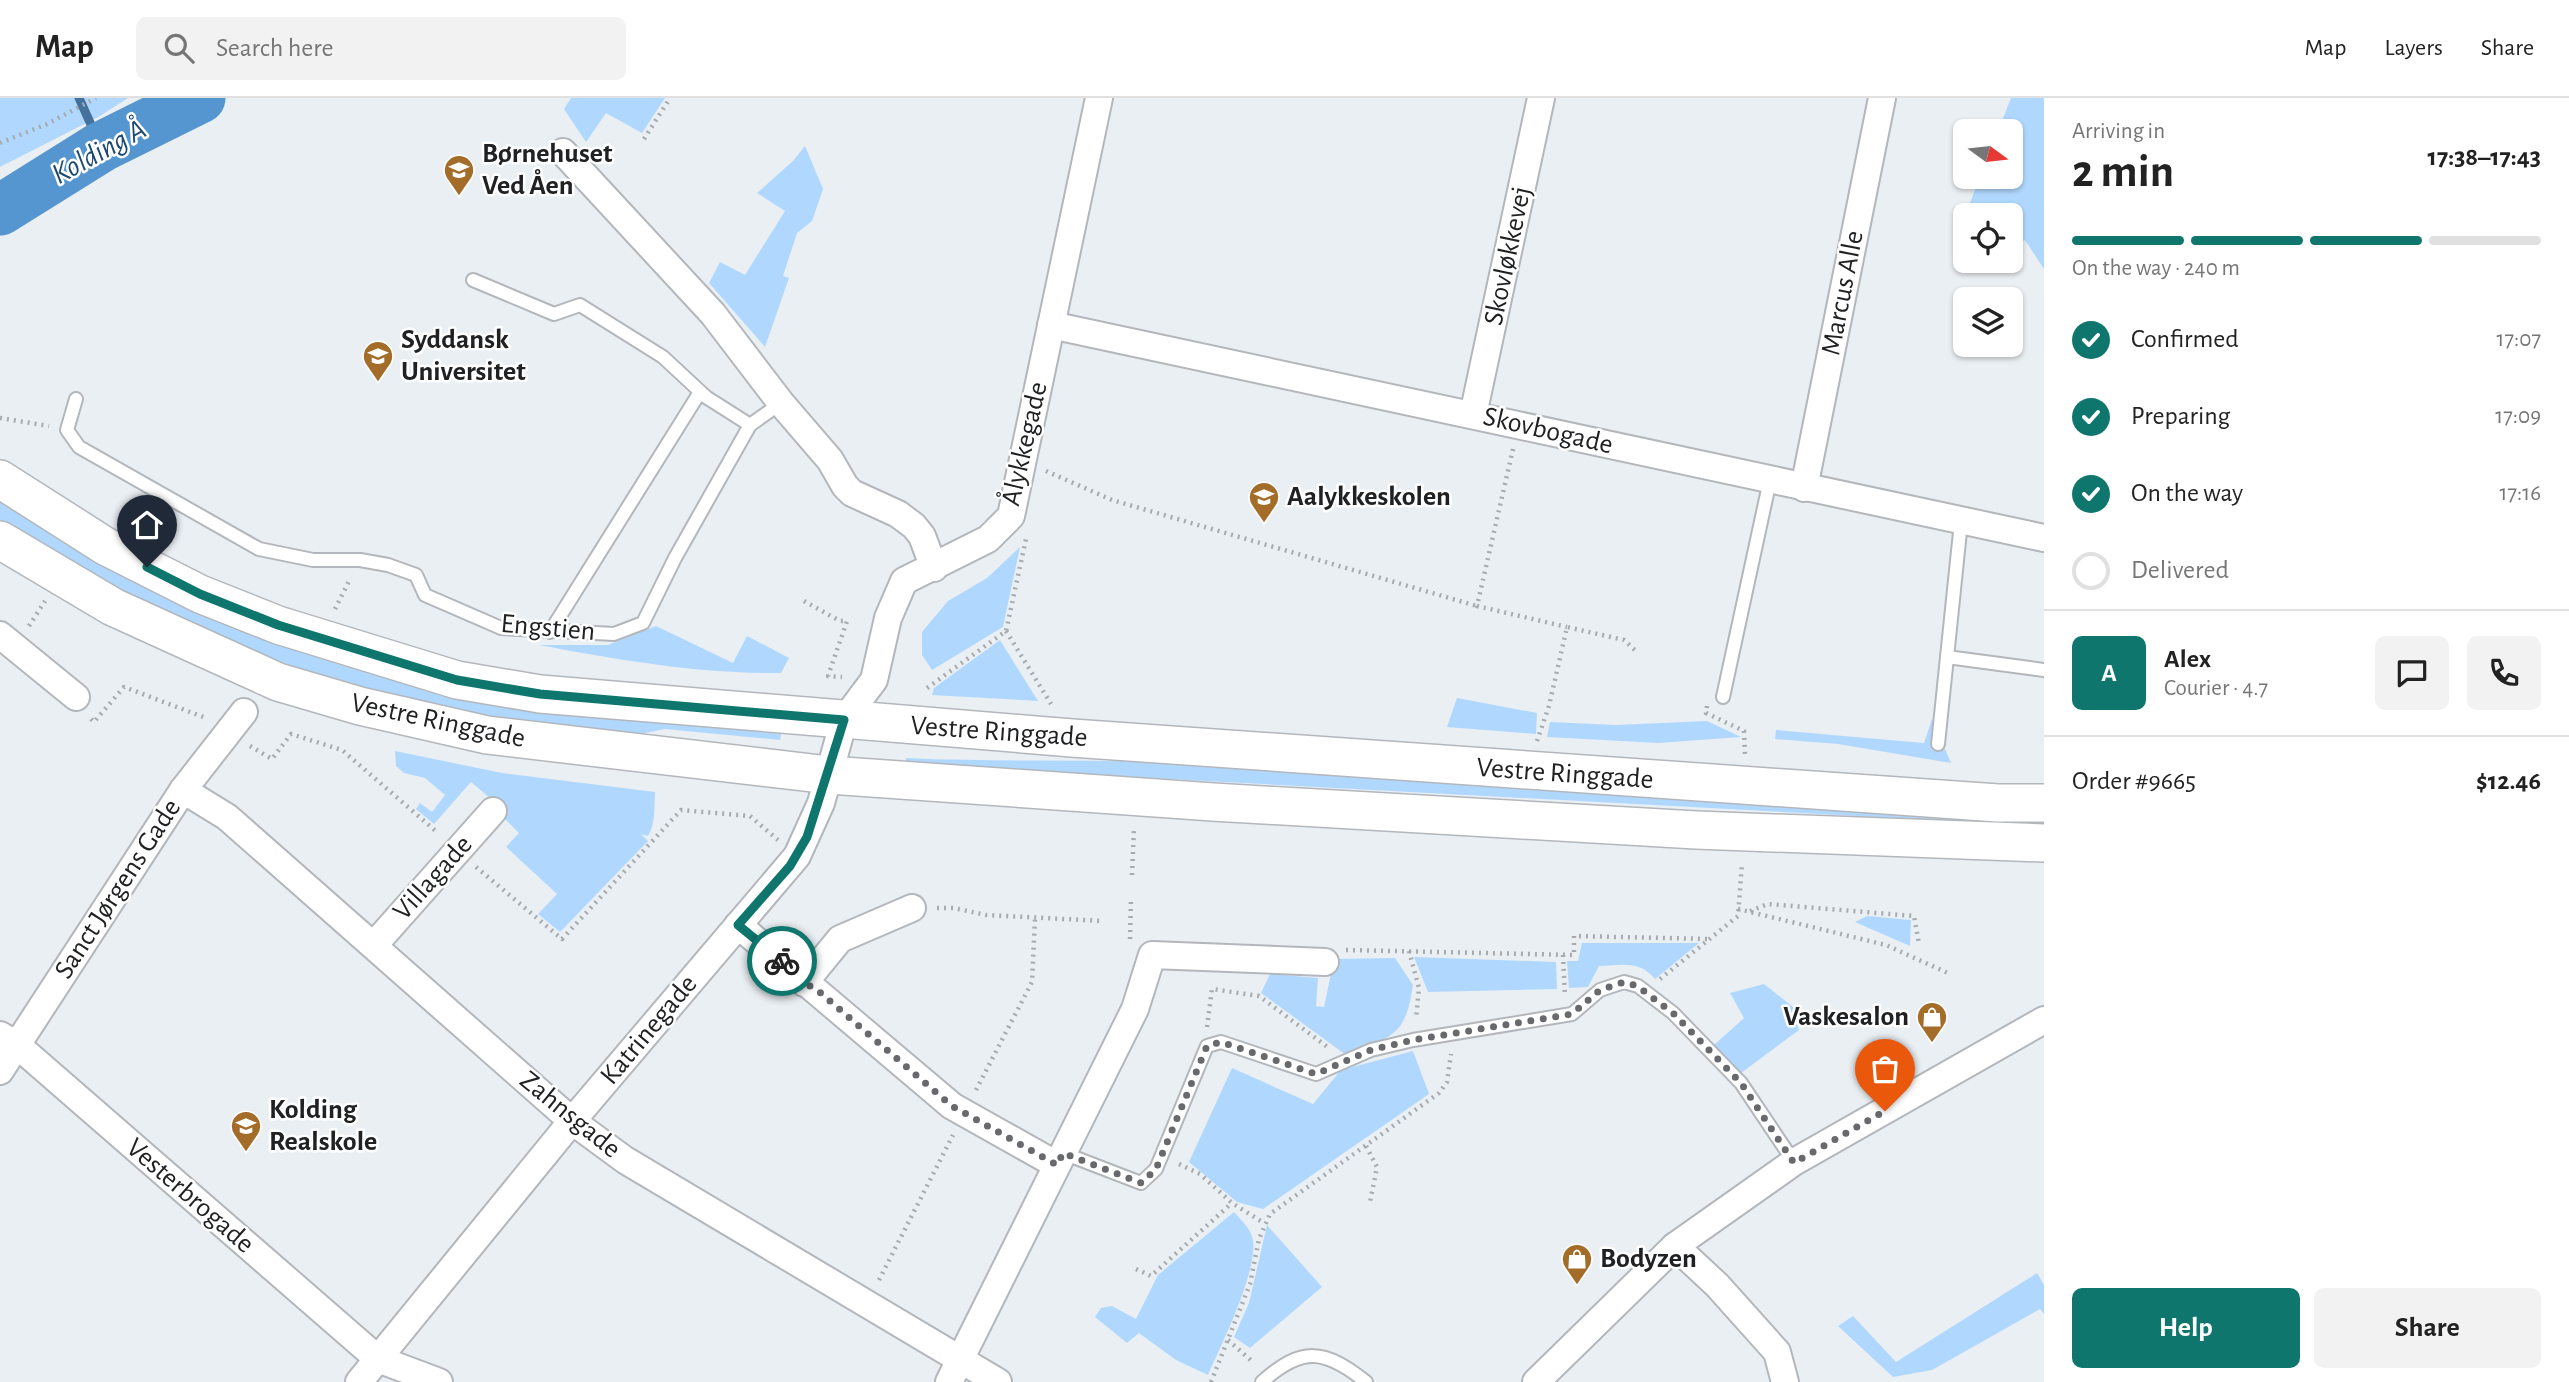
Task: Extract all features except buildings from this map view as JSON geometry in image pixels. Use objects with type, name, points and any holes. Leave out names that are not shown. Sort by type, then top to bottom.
[{"type":"main road","name":"Vestre Ringgade","points":[[0,479],[105,546],[200,594],[321,638],[457,680],[540,694],[1527,772],[1998,803],[2044,803]]},
{"type":"main road","name":"Vestre Ringgade","points":[[0,540],[113,607],[236,665],[279,682],[360,706],[486,735],[829,775],[1136,797],[1745,832],[2044,843]]},
{"type":"street","name":"Ålykkegade","points":[[844,720],[874,680],[888,618],[904,581],[988,538],[1003,527],[1011,516],[1099,98]]},
{"type":"street","name":"Skovløkkevej","points":[[1474,415],[1541,98]]},
{"type":"street","name":"Marcus Alle","points":[[1804,488],[1882,98]]},
{"type":"street","points":[[563,152],[713,314],[781,403],[830,460],[852,493],[884,506],[914,526],[922,536],[934,568]]},
{"type":"street","name":"Skovbogade","points":[[1051,325],[2044,538]]},
{"type":"street","points":[[8,641],[76,697]]},
{"type":"street","name":"Sanct Jørgens Gade","points":[[0,1071],[8,1040],[183,790],[244,712]]},
{"type":"street","name":"Katrinegade","points":[[359,1382],[572,1121],[797,856],[807,837],[829,775],[844,720]]},
{"type":"street","name":"Zahnsgade","points":[[183,790],[227,817],[572,1121],[653,1179],[954,1371],[998,1382]]},
{"type":"street","name":"Villagade","points":[[373,946],[493,811]]},
{"type":"street","points":[[804,983],[840,939],[912,908]]},
{"type":"street","points":[[738,925],[952,1106],[1060,1159]]},
{"type":"street","points":[[954,1371],[1135,1009],[1152,955],[1325,962]]},
{"type":"street","points":[[1542,1380],[1675,1246],[1794,1163],[2044,1020]]},
{"type":"street","name":"Vesterbrogade","points":[[8,1040],[378,1359]]},
{"type":"street","points":[[1675,1246],[1717,1285],[1777,1352],[1784,1382]]},
{"type":"street","points":[[378,1359],[439,1382]]},
{"type":"lane","points":[[473,280],[554,314],[580,305],[663,356],[700,392],[750,425]]},
{"type":"lane","points":[[550,632],[700,392]]},
{"type":"lane","points":[[67,430],[76,399]]},
{"type":"lane","name":"Engstien","points":[[67,430],[79,447],[259,549],[313,560],[360,560],[388,565],[416,575],[425,595],[501,628],[614,634],[643,623],[675,558],[750,425],[781,403]]},
{"type":"lane","points":[[1723,697],[1769,480]]},
{"type":"lane","points":[[1938,744],[1961,522]]},
{"type":"lane","points":[[1947,657],[2044,670]]},
{"type":"lane","points":[[1060,1159],[1141,1183],[1156,1169],[1207,1046],[1221,1042],[1316,1074],[1371,1050],[1413,1040],[1448,1032],[1572,1014],[1600,990],[1624,982],[1645,992],[1673,1013],[1741,1083],[1794,1163]]},
{"type":"lane","points":[[1265,1379],[1281,1365],[1303,1355],[1326,1357],[1366,1382]]},
{"type":"path","points":[[644,139],[670,98]]},
{"type":"path","points":[[0,143],[71,112],[93,99]]},
{"type":"path","points":[[0,418],[67,430]]},
{"type":"path","points":[[1477,606],[1519,425]]},
{"type":"path","points":[[1021,468],[1047,471],[1112,500],[1477,606],[1624,640],[1637,653]]},
{"type":"path","points":[[927,688],[1006,631],[1028,531],[1011,516]]},
{"type":"path","points":[[321,638],[360,560]]},
{"type":"path","points":[[8,641],[61,578]]},
{"type":"path","points":[[804,601],[839,621],[846,621],[828,676],[874,680]]},
{"type":"path","points":[[1527,772],[1549,706],[1567,626]]},
{"type":"path","points":[[1006,631],[1072,738]]},
{"type":"path","points":[[76,697],[70,702],[94,722],[124,687],[205,716],[214,752]]},
{"type":"path","points":[[1723,697],[1707,699],[1706,713],[1744,731],[1747,786]]},
{"type":"path","points":[[1132,875],[1136,797]]},
{"type":"path","points":[[1645,992],[1738,916],[1745,832]]},
{"type":"path","points":[[1130,931],[1131,898]]},
{"type":"path","points":[[1749,912],[1768,904],[1914,916],[1919,944]]},
{"type":"path","points":[[912,908],[954,908],[986,915],[1103,921]]},
{"type":"path","points":[[1738,909],[1886,945],[1950,974]]},
{"type":"path","points":[[1325,962],[1331,950],[1574,955],[1574,936],[1710,939]]},
{"type":"path","points":[[1409,951],[1419,988],[1413,1040]]},
{"type":"path","points":[[1563,955],[1565,1015]]},
{"type":"path","points":[[1207,1046],[1207,1021],[1212,989],[1259,996],[1346,1061]]},
{"type":"path","points":[[1211,1382],[1250,1284],[1264,1223],[1270,1214],[1440,1093],[1447,1082],[1451,1065],[1448,1032]]},
{"type":"path","points":[[1366,1146],[1377,1167],[1370,1202]]},
{"type":"path","points":[[1161,1155],[1200,1174],[1231,1203],[1264,1223]]},
{"type":"path","points":[[1309,1187],[1314,1194]]},
{"type":"path","points":[[1136,1269],[1152,1276],[1231,1203]]},
{"type":"path","points":[[1228,1340],[1265,1379]]},
{"type":"shaded area","points":[[0,98],[128,98],[100,116],[0,167]]},
{"type":"shaded area","points":[[571,98],[665,98],[642,133],[606,113],[586,142],[564,109]]},
{"type":"shaded area","points":[[2011,98],[2044,98],[2044,269],[2025,240],[2023,241],[2023,203],[1970,203],[1975,189],[2023,189],[2023,119],[2003,119]]},
{"type":"shaded area","points":[[805,146],[823,189],[812,221],[797,233],[783,276],[789,278],[765,347],[709,283],[720,262],[745,275],[785,211],[757,193],[793,161]]},
{"type":"shaded area","points":[[0,498],[55,529],[573,712],[781,734],[780,740],[665,729],[619,738],[492,722],[363,691],[212,637],[110,585],[0,520]]},
{"type":"shaded area","points":[[1020,547],[1003,627],[932,670],[922,655],[922,632],[948,601],[987,578]]},
{"type":"shaded area","points":[[656,626],[733,663],[747,636],[789,658],[781,673],[751,673],[629,661],[539,645],[608,645]]},
{"type":"shaded area","points":[[1000,640],[1038,701],[932,695],[934,688]]},
{"type":"shaded area","points":[[1457,698],[1537,713],[1536,734],[1447,727]]},
{"type":"shaded area","points":[[1932,719],[1951,763],[1838,744],[1775,739],[1776,730],[1924,743]]},
{"type":"shaded area","points":[[1707,721],[1741,737],[1658,743],[1547,737],[1550,722],[1616,725]]},
{"type":"shaded area","points":[[395,751],[502,773],[655,792],[652,826],[648,836],[641,834],[648,841],[560,932],[538,914],[557,894],[506,847],[519,833],[502,816],[504,810],[471,782],[434,824],[416,809],[420,803],[432,812],[445,795],[425,778],[404,773],[396,766]]},
{"type":"shaded area","points":[[906,758],[1176,762],[1319,770],[2044,817],[2044,826],[1020,771],[906,763]]},
{"type":"shaded area","points":[[1867,916],[1911,920],[1910,946],[1855,922]]},
{"type":"shaded area","points":[[1582,943],[1699,943],[1655,979],[1637,966],[1599,966],[1588,987],[1569,988],[1567,961],[1578,961]]},
{"type":"shaded area","points":[[1414,957],[1556,962],[1557,989],[1428,992]]},
{"type":"shaded area","points":[[1395,958],[1413,985],[1401,1025],[1386,1038],[1346,1055],[1261,993],[1270,974],[1318,978],[1316,1006],[1324,1007],[1334,959]]},
{"type":"shaded area","points":[[1764,984],[1793,1007],[1799,1030],[1741,1073],[1714,1045],[1744,1018],[1730,993]]},
{"type":"shaded area","points":[[1413,1051],[1429,1094],[1263,1209],[1237,1202],[1189,1162],[1232,1068],[1313,1104],[1341,1070]]},
{"type":"shaded area","points":[[1234,1212],[1251,1234],[1251,1263],[1239,1304],[1208,1375],[1176,1360],[1139,1333],[1127,1343],[1095,1317],[1101,1308],[1112,1306],[1136,1319],[1158,1275]]},
{"type":"shaded area","points":[[1267,1225],[1322,1287],[1250,1348],[1234,1337],[1249,1303]]},
{"type":"shaded area","points":[[2037,1273],[2044,1285],[2044,1314],[2040,1309],[1932,1370],[1893,1377],[1838,1326],[1853,1316],[1896,1362]]},
{"type":"waterway","points":[[79,98],[101,147]]},
{"type":"waterway","name":"Kolding Å","points":[[0,210],[101,147],[200,98]]},
{"type":"way so far","points":[[782,961],[804,983],[816,989],[952,1106],[1057,1165],[1063,1153],[1141,1183],[1156,1169],[1207,1046],[1221,1042],[1316,1074],[1371,1050],[1413,1040],[1448,1032],[1572,1014],[1600,990],[1624,982],[1637,986],[1673,1013],[1741,1083],[1794,1163],[1885,1111]]},
{"type":"place","name":"Børnehuset Ved Åen","points":[[459,197]]},
{"type":"place","name":"Syddansk Universitet","points":[[378,383]]},
{"type":"place","name":"Aalykkeskolen","points":[[1264,524]]},
{"type":"place","name":"Vaskesalon","points":[[1932,1044]]},
{"type":"place","name":"Kolding Realskole","points":[[246,1153]]},
{"type":"place","name":"Bodyzen","points":[[1577,1286]]},
{"type":"route","points":[[147,567],[200,594],[278,625],[457,680],[540,694],[844,720],[821,803],[807,837],[790,866],[738,925],[782,961]]}]
